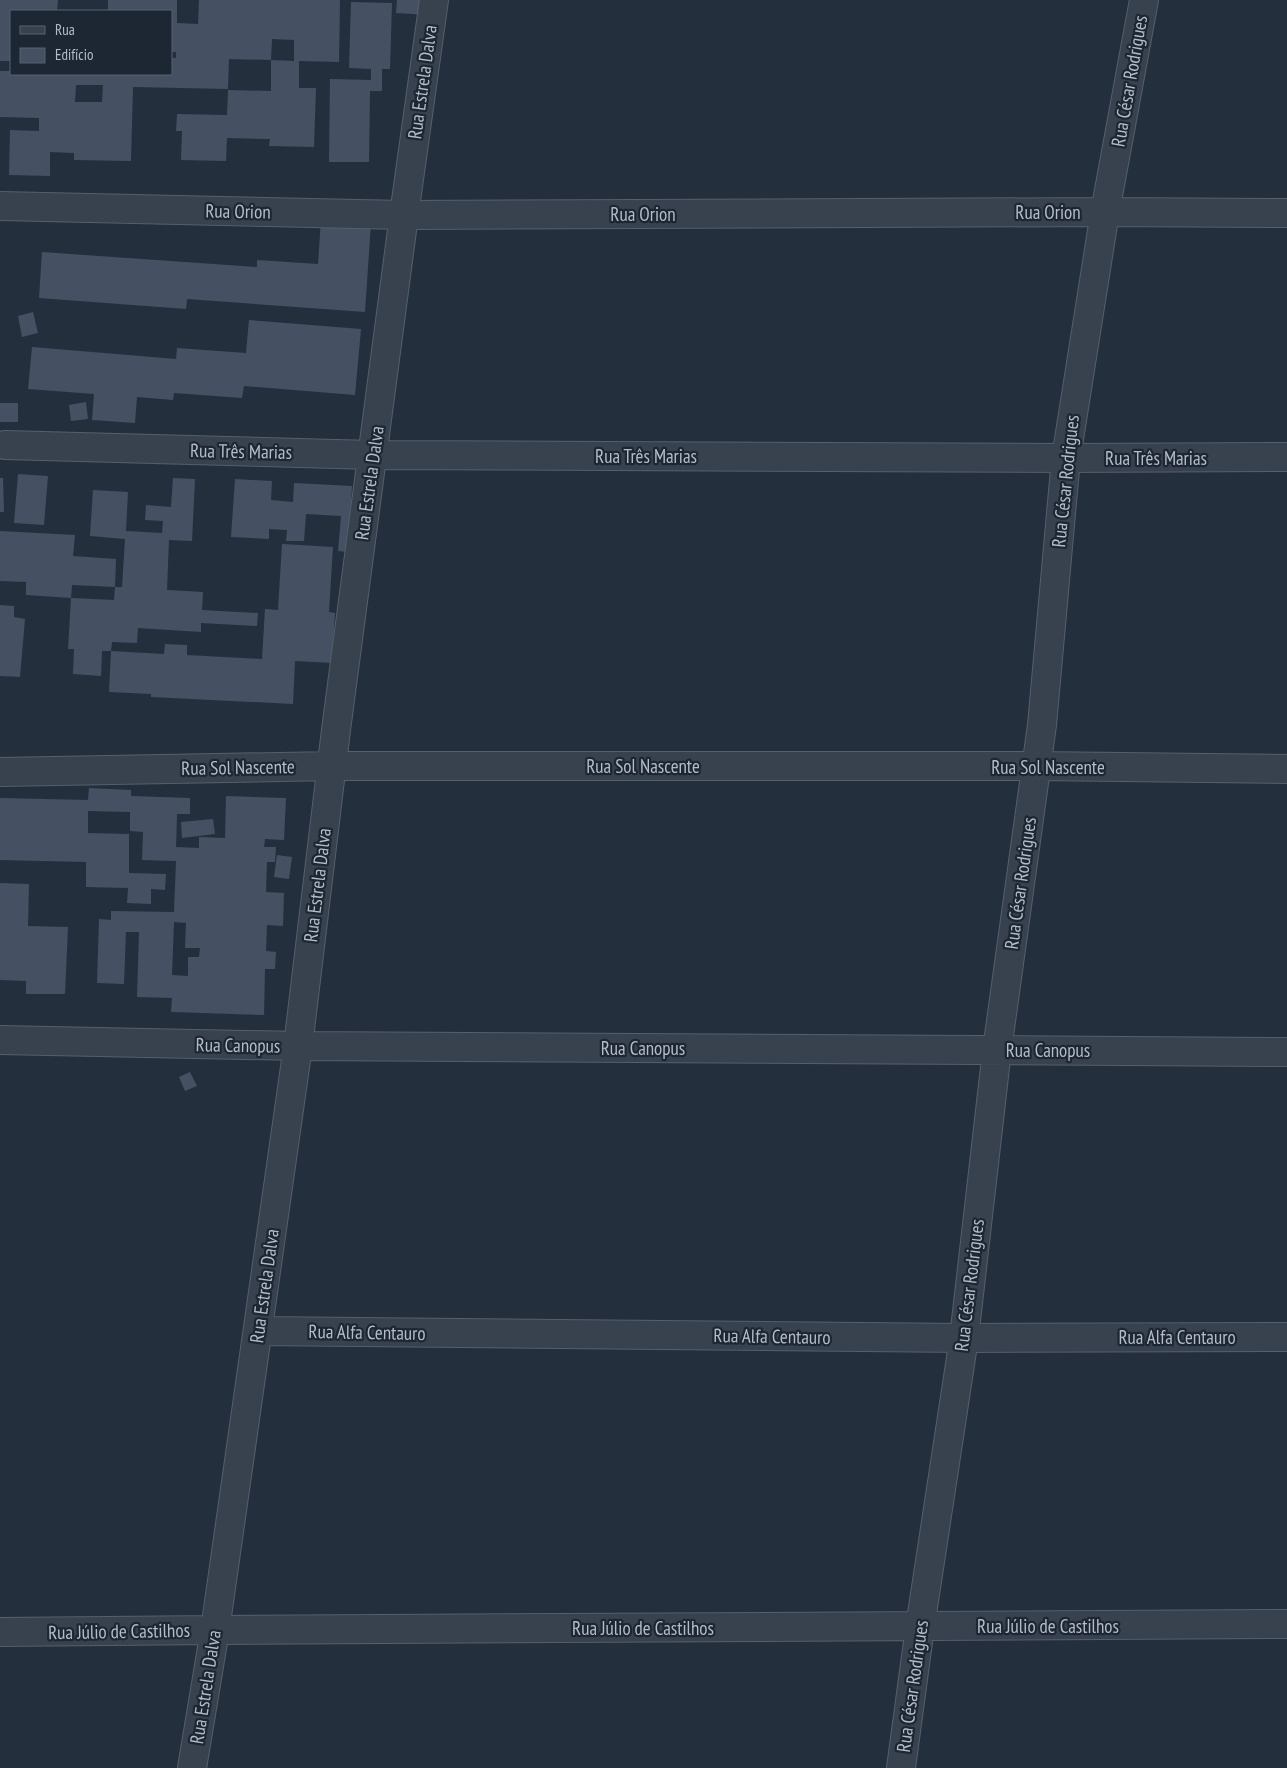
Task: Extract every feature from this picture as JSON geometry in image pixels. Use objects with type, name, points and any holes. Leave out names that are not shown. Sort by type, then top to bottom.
[{"type":"street","name":"Rua Estrela Dalva","points":[[192,1768],[258,1331],[298,1046],[332,766],[434,0]]},
{"type":"street","name":"Rua César Rodrigues","points":[[901,1768],[920,1627],[964,1338],[998,1050],[1042,725],[1066,458],[1105,212],[1144,0]]},
{"type":"street","name":"Rua Orion","points":[[0,206],[404,215],[1287,213]]},
{"type":"street","name":"Rua Três Marias","points":[[5,445],[373,455],[1287,457]]},
{"type":"street","name":"Rua Sol Nascente","points":[[0,772],[332,766],[1035,766],[1287,769]]},
{"type":"street","name":"Rua Canopus","points":[[0,1040],[298,1046],[1287,1052]]},
{"type":"street","name":"Rua Alfa Centauro","points":[[258,1331],[964,1338],[1287,1336]]},
{"type":"street","name":"Rua Júlio de Castilhos","points":[[0,1632],[1287,1624]]},
{"type":"building","points":[[0,0],[58,0],[57,10],[10,10],[10,61],[0,61]]},
{"type":"building","points":[[108,0],[177,0],[177,23],[198,24],[199,0],[340,0],[339,62],[299,61],[299,88],[316,88],[314,147],[269,146],[270,139],[227,138],[226,161],[181,160],[182,131],[176,131],[177,114],[227,115],[228,90],[271,91],[271,60],[229,59],[228,89],[133,87],[131,161],[74,160],[74,153],[50,152],[50,176],[9,175],[10,130],[39,131],[39,118],[0,117],[0,71],[10,71],[10,75],[172,75],[172,58],[176,58],[176,52],[172,52],[172,10],[108,10]],"holes":[[[272,39],[294,40],[294,61],[271,60]],[[76,85],[103,85],[102,102],[75,102]]]},
{"type":"building","points":[[397,0],[429,0],[428,15],[396,13]]},
{"type":"building","points":[[351,2],[392,3],[390,69],[382,69],[382,91],[370,91],[369,162],[329,162],[330,79],[371,80],[371,69],[349,68]]},
{"type":"building","points":[[321,219],[371,223],[365,312],[187,299],[186,309],[39,298],[42,252],[257,267],[257,260],[318,264]]},
{"type":"building","points":[[33,312],[38,333],[22,337],[18,316]]},
{"type":"building","points":[[249,320],[361,329],[355,395],[244,386],[242,398],[174,393],[173,400],[137,397],[135,423],[92,420],[94,394],[28,389],[32,347],[176,359],[177,348],[246,353]]},
{"type":"building","points":[[86,402],[88,419],[71,421],[69,405]]},
{"type":"building","points":[[0,403],[18,403],[18,422],[0,422]]},
{"type":"building","points":[[18,474],[48,476],[44,525],[14,523]]},
{"type":"building","points":[[0,478],[3,478],[4,512],[0,512]]},
{"type":"building","points":[[173,478],[195,479],[192,541],[169,540],[167,590],[203,592],[202,610],[258,613],[257,626],[201,623],[201,632],[138,628],[137,643],[112,642],[111,651],[102,651],[101,676],[73,674],[74,649],[68,649],[71,598],[114,600],[115,587],[122,587],[125,539],[90,536],[93,490],[128,492],[126,531],[162,533],[163,521],[145,520],[146,505],[171,507]]},
{"type":"building","points":[[235,479],[272,481],[271,500],[293,502],[294,483],[352,486],[348,552],[338,551],[341,516],[306,514],[304,541],[286,541],[287,530],[269,529],[269,539],[231,537]]},
{"type":"building","points":[[0,531],[75,535],[73,556],[116,559],[115,587],[72,585],[71,598],[26,595],[26,582],[0,581]]},
{"type":"building","points":[[282,544],[333,547],[329,612],[335,613],[332,663],[295,661],[293,704],[151,697],[151,694],[109,692],[111,651],[164,654],[165,644],[187,645],[187,655],[262,659],[265,609],[278,610]]},
{"type":"building","points":[[0,605],[14,606],[14,617],[25,619],[20,677],[0,676]]},
{"type":"building","points":[[89,788],[131,790],[131,796],[190,798],[190,814],[177,814],[176,847],[199,848],[199,837],[225,838],[226,796],[286,798],[284,840],[265,839],[264,847],[276,847],[275,862],[267,862],[266,892],[284,893],[283,926],[267,925],[266,951],[276,952],[275,969],[265,969],[264,1015],[171,1012],[172,998],[137,997],[139,932],[126,932],[124,984],[97,983],[99,919],[111,920],[111,911],[174,912],[176,861],[142,860],[143,832],[130,831],[130,812],[88,811],[88,833],[129,834],[129,873],[166,874],[165,890],[151,889],[151,904],[127,903],[128,888],[86,887],[86,862],[0,860],[0,798],[88,800]],"holes":[[[174,922],[186,923],[185,948],[200,948],[199,957],[188,957],[188,976],[172,975]]]},
{"type":"building","points":[[213,819],[215,834],[182,838],[181,822]]},
{"type":"building","points":[[277,855],[292,857],[289,879],[274,877]]},
{"type":"building","points":[[0,883],[29,884],[28,926],[68,927],[65,994],[26,994],[26,981],[0,980]]},
{"type":"building","points":[[190,1072],[197,1086],[185,1091],[179,1077]]}]
